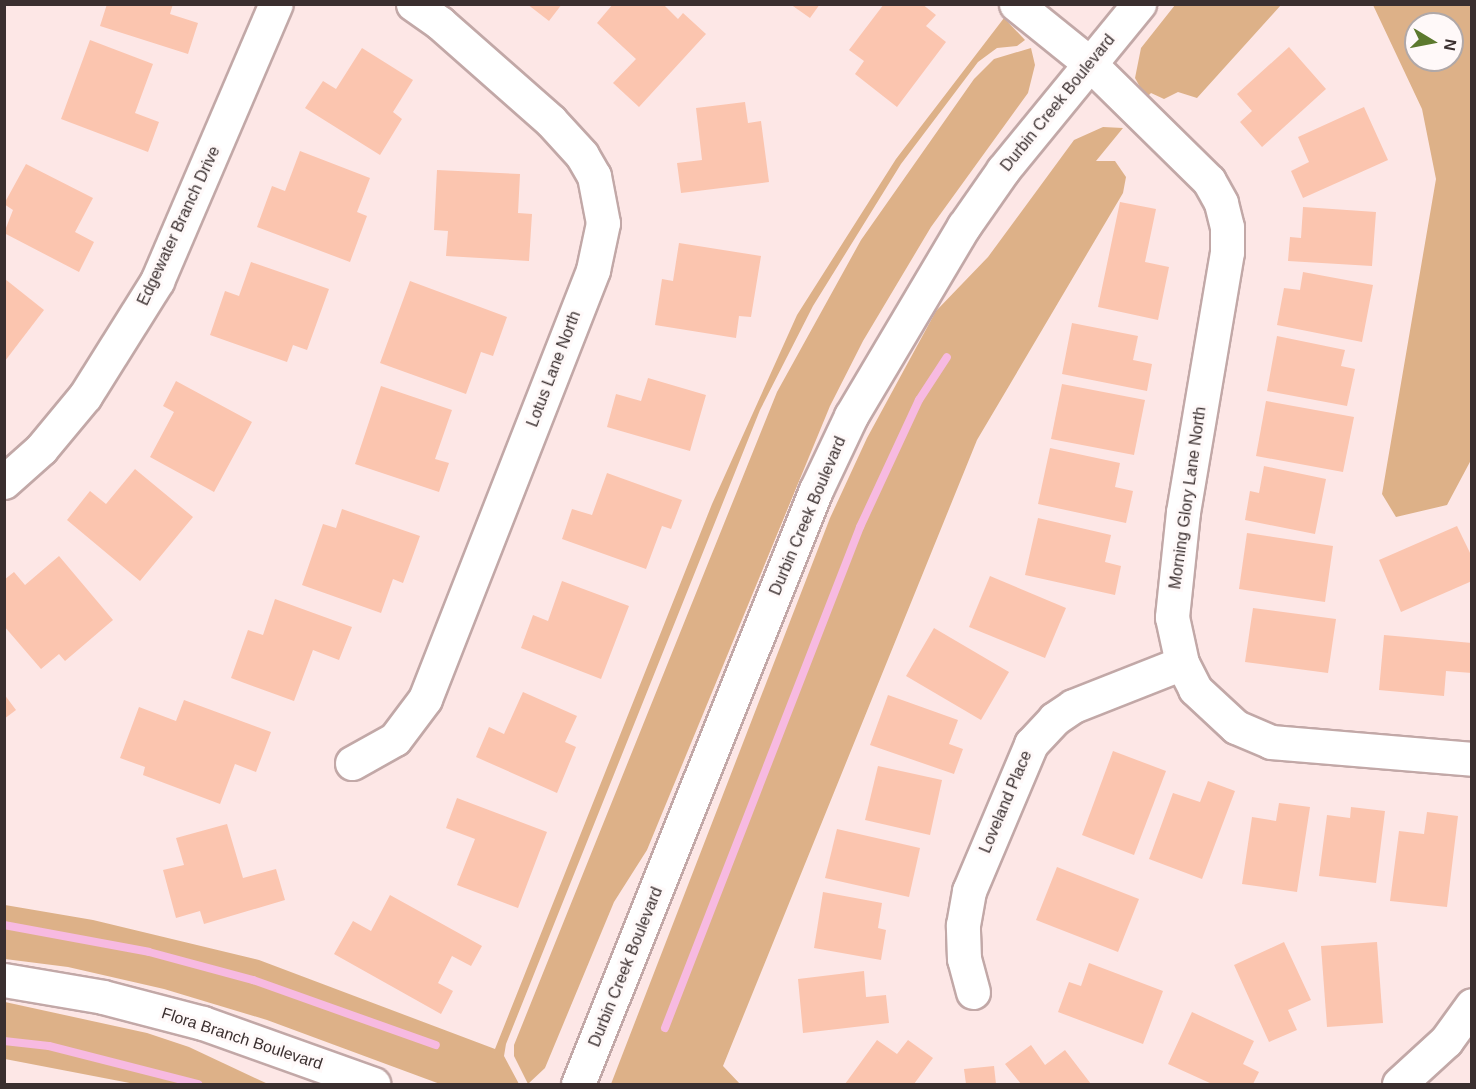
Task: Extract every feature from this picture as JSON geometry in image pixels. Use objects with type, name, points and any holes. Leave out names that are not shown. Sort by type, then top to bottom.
[{"type":"street","name":"Edgewater Branch Drive","points":[[4,482],[41,449],[85,396],[123,340],[157,281],[276,4]]},
{"type":"street","name":"Lotus Lane North","points":[[352,763],[395,739],[425,699],[593,270],[603,223],[594,176],[582,155],[551,121],[457,38],[412,4]]},
{"type":"street","name":"Morning Glory Lane North","points":[[1016,4],[1089,63],[1209,182],[1221,203],[1227,227],[1227,252],[1183,512],[1172,617],[1182,663],[1195,689],[1221,716],[1271,742],[1472,759]]},
{"type":"street","name":"Durbin Creek Boulevard","points":[[578,1084],[816,490],[851,416],[964,226],[1089,63],[1139,4]]},
{"type":"street","name":"Loveland Place","points":[[973,992],[964,959],[963,925],[969,891],[1020,764],[1031,744],[1054,719],[1073,706],[1182,663]]},
{"type":"street","name":"Flora Branch Boulevard","points":[[4,980],[103,997],[204,1023],[373,1084]]},
{"type":"street","points":[[1399,1084],[1446,1041],[1472,1005]]},
{"type":"shaded area","points":[[1175,5],[1281,5],[1197,98],[1178,92],[1164,99],[1151,93],[1146,98],[1135,78],[1141,48]]},
{"type":"shaded area","points":[[1373,5],[1472,5],[1471,460],[1447,505],[1396,517],[1382,494],[1436,179],[1422,109],[1405,72],[1464,72],[1464,12],[1404,12],[1404,71]]},
{"type":"shaded area","points":[[1004,18],[1025,40],[1017,46],[997,48],[978,62],[901,164],[813,306],[760,410],[506,1044],[504,1056],[519,1084],[440,1084],[267,1020],[164,989],[68,967],[5,959],[5,905],[93,920],[259,960],[495,1049],[712,504],[797,315],[896,159]]},
{"type":"shaded area","points":[[1031,48],[1035,65],[1028,93],[931,227],[863,341],[830,406],[647,850],[614,902],[545,1068],[528,1084],[514,1056],[514,1045],[777,392],[861,240],[974,79],[994,59]]},
{"type":"shaded area","points":[[1103,127],[1123,128],[1096,161],[1115,161],[1126,177],[1123,193],[977,440],[723,1066],[740,1084],[611,1084],[830,518],[867,438],[936,311],[988,257],[1074,140]]},
{"type":"shaded area","points":[[5,1002],[147,1033],[189,1047],[268,1084],[135,1084],[5,1059]]},
{"type":"building","points":[[107,4],[173,4],[170,14],[198,23],[188,54],[100,26]]},
{"type":"building","points":[[527,4],[562,4],[549,21]]},
{"type":"building","points":[[613,4],[663,4],[678,19],[683,13],[706,34],[639,107],[613,83],[636,59],[597,23]]},
{"type":"building","points":[[790,4],[820,4],[810,18]]},
{"type":"building","points":[[884,4],[922,4],[936,15],[926,26],[946,42],[897,107],[855,74],[864,61],[849,50]]},
{"type":"building","points":[[90,40],[153,64],[135,113],[159,122],[148,152],[61,119]]},
{"type":"building","points":[[1289,47],[1326,89],[1262,147],[1240,122],[1252,111],[1237,94]]},
{"type":"building","points":[[362,48],[413,80],[393,112],[402,119],[380,155],[305,108],[323,81],[336,89]]},
{"type":"building","points":[[745,102],[748,123],[761,121],[769,182],[681,193],[677,163],[702,160],[696,108]]},
{"type":"building","points":[[1364,107],[1388,160],[1303,198],[1291,171],[1309,162],[1298,137]]},
{"type":"building","points":[[300,151],[370,178],[357,212],[367,216],[350,262],[257,227],[272,186],[285,191]]},
{"type":"building","points":[[26,164],[93,198],[75,232],[94,242],[79,272],[4,233],[13,210],[4,204]]},
{"type":"building","points":[[437,170],[520,174],[518,213],[532,214],[529,261],[446,256],[448,231],[434,230]]},
{"type":"building","points":[[1120,202],[1156,209],[1145,262],[1169,267],[1158,320],[1098,307]]},
{"type":"building","points":[[1303,207],[1376,212],[1372,266],[1288,261],[1290,237],[1301,238]]},
{"type":"building","points":[[679,243],[761,256],[751,317],[739,316],[736,338],[655,325],[662,279],[673,281]]},
{"type":"building","points":[[251,262],[329,289],[307,350],[293,345],[287,362],[210,335],[225,291],[239,296]]},
{"type":"building","points":[[1303,272],[1373,285],[1362,342],[1277,325],[1284,288],[1300,290]]},
{"type":"building","points":[[5,279],[44,310],[5,361]]},
{"type":"building","points":[[410,281],[507,317],[493,356],[481,352],[466,394],[380,363]]},
{"type":"building","points":[[1072,323],[1138,336],[1133,360],[1152,364],[1147,391],[1062,374]]},
{"type":"building","points":[[1277,336],[1345,350],[1341,366],[1355,369],[1347,406],[1267,391]]},
{"type":"building","points":[[648,378],[706,395],[690,451],[607,427],[616,394],[641,401]]},
{"type":"building","points":[[176,381],[252,422],[214,492],[150,457],[174,412],[163,406]]},
{"type":"building","points":[[1062,384],[1145,400],[1134,455],[1051,439]]},
{"type":"building","points":[[381,386],[452,410],[435,459],[449,463],[439,492],[355,464]]},
{"type":"building","points":[[1266,401],[1354,417],[1343,472],[1256,456]]},
{"type":"building","points":[[1050,448],[1120,463],[1115,487],[1133,491],[1126,523],[1038,504]]},
{"type":"building","points":[[1264,466],[1326,479],[1315,534],[1245,520],[1250,491],[1259,493]]},
{"type":"building","points":[[135,469],[193,517],[140,581],[67,520],[90,491],[106,504]]},
{"type":"building","points":[[607,473],[682,500],[671,529],[662,526],[646,569],[562,539],[572,509],[592,515]]},
{"type":"building","points":[[342,509],[420,536],[403,583],[393,579],[381,613],[302,585],[323,524],[336,528]]},
{"type":"building","points":[[1038,518],[1111,535],[1105,562],[1121,566],[1115,595],[1025,575]]},
{"type":"building","points":[[1457,526],[1472,557],[1472,581],[1401,612],[1379,560]]},
{"type":"building","points":[[1247,533],[1333,546],[1325,602],[1239,589]]},
{"type":"building","points":[[59,556],[113,620],[65,661],[59,654],[41,669],[4,626],[4,580],[14,572],[25,585]]},
{"type":"building","points":[[990,576],[1066,608],[1045,658],[969,627]]},
{"type":"building","points":[[562,581],[629,606],[601,679],[521,648],[533,615],[548,621]]},
{"type":"building","points":[[275,599],[352,627],[339,660],[313,650],[294,701],[231,678],[248,630],[263,635]]},
{"type":"building","points":[[1253,608],[1336,619],[1328,673],[1245,662]]},
{"type":"building","points":[[934,628],[1009,672],[981,720],[906,676]]},
{"type":"building","points":[[1384,635],[1472,643],[1472,673],[1446,671],[1444,696],[1379,690]]},
{"type":"building","points":[[523,692],[577,716],[565,742],[576,747],[557,793],[476,757],[489,727],[504,734]]},
{"type":"building","points":[[4,694],[16,710],[4,719]]},
{"type":"building","points":[[888,695],[958,720],[949,744],[963,749],[954,774],[870,745]]},
{"type":"building","points":[[184,700],[271,732],[256,772],[235,764],[220,804],[143,775],[145,767],[120,758],[139,707],[176,721]]},
{"type":"building","points":[[1113,751],[1166,771],[1134,855],[1082,835]]},
{"type":"building","points":[[878,766],[942,780],[930,835],[865,820]]},
{"type":"building","points":[[1208,781],[1235,791],[1202,879],[1149,859],[1173,793],[1200,802]]},
{"type":"building","points":[[457,798],[547,832],[518,908],[457,885],[475,839],[446,828]]},
{"type":"building","points":[[1279,803],[1310,807],[1297,892],[1242,884],[1252,817],[1276,821]]},
{"type":"building","points":[[1351,807],[1385,811],[1376,883],[1319,876],[1327,815],[1350,818]]},
{"type":"building","points":[[1427,812],[1458,816],[1447,907],[1390,901],[1399,831],[1424,834]]},
{"type":"building","points":[[227,824],[243,878],[276,869],[285,900],[204,924],[200,911],[176,918],[163,870],[184,865],[176,838]]},
{"type":"building","points":[[837,829],[920,848],[909,897],[825,878]]},
{"type":"building","points":[[1057,867],[1139,899],[1118,952],[1036,920]]},
{"type":"building","points":[[823,892],[882,903],[878,928],[886,930],[881,960],[814,948]]},
{"type":"building","points":[[390,895],[482,946],[471,966],[452,956],[438,983],[453,991],[441,1014],[334,954],[353,921],[371,931]]},
{"type":"building","points":[[1284,942],[1311,1000],[1288,1010],[1297,1030],[1269,1042],[1234,965]]},
{"type":"building","points":[[1377,942],[1383,1023],[1327,1027],[1321,946]]},
{"type":"building","points":[[1089,963],[1163,991],[1143,1044],[1058,1012],[1069,982],[1081,986]]},
{"type":"building","points":[[864,971],[866,997],[886,995],[889,1023],[803,1033],[798,979]]},
{"type":"building","points":[[1192,1012],[1254,1041],[1243,1064],[1259,1072],[1253,1084],[1212,1084],[1168,1064]]},
{"type":"building","points":[[877,1040],[897,1054],[908,1040],[933,1058],[914,1084],[845,1084]]},
{"type":"building","points":[[1031,1045],[1045,1065],[1065,1050],[1091,1084],[1021,1084],[1005,1064]]},
{"type":"building","points":[[994,1066],[996,1084],[966,1084],[964,1069]]},
{"type":"waterway","points":[[665,1028],[860,527],[919,400],[947,357]]},
{"type":"waterway","points":[[4,925],[149,952],[253,980],[436,1045]]},
{"type":"waterway","points":[[4,1041],[49,1046],[198,1084]]}]
